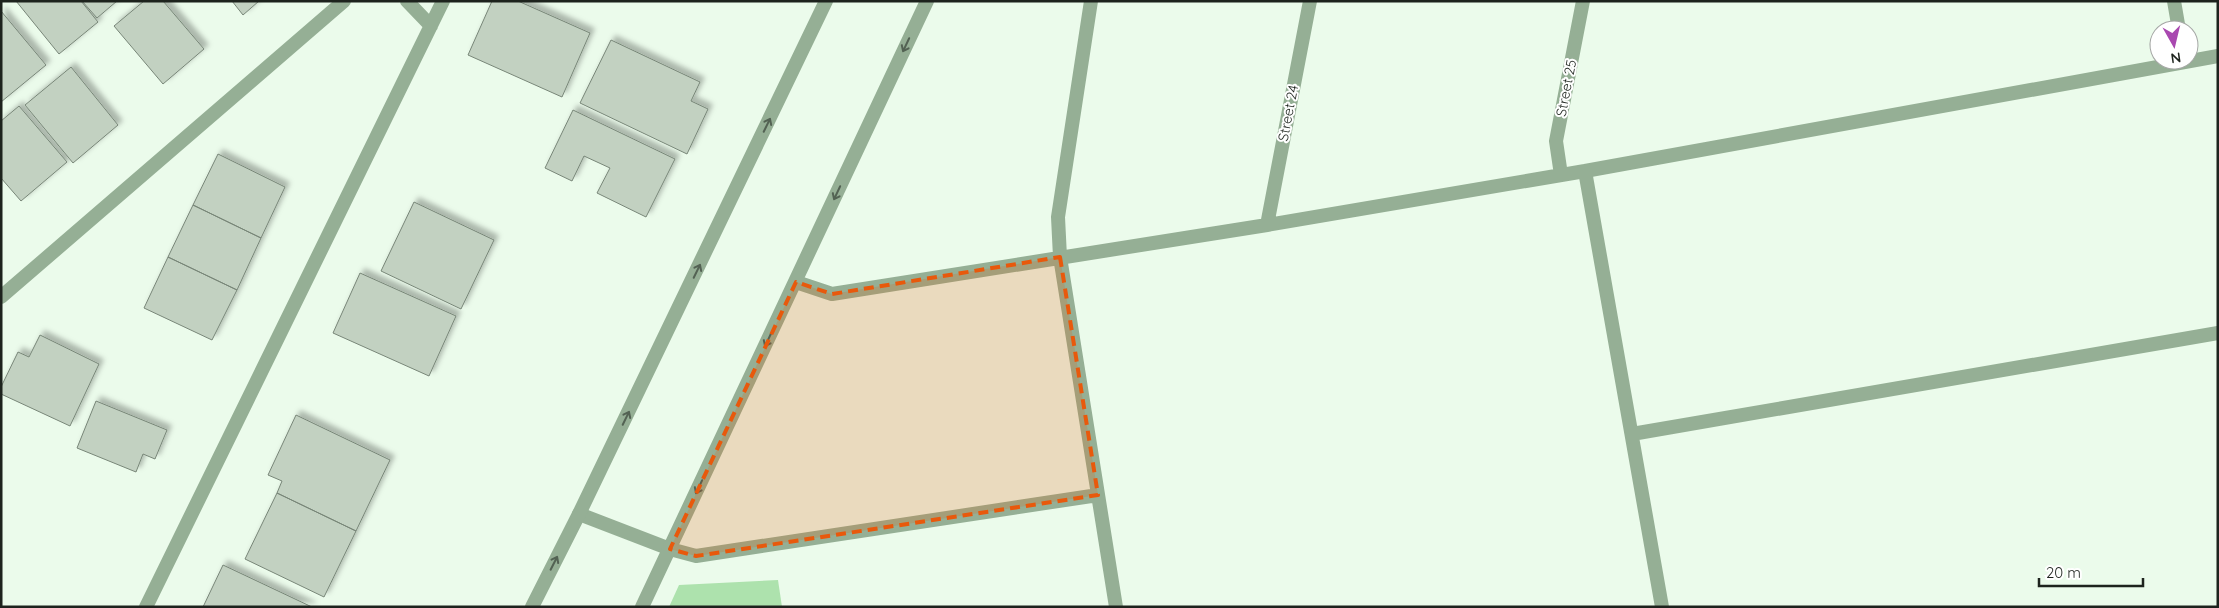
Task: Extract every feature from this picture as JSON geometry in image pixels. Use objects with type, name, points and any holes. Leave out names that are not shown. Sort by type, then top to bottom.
[{"type":"street","points":[[1,297],[344,1]]},
{"type":"street","points":[[407,1],[431,26]]},
{"type":"street","points":[[146,607],[443,1]]},
{"type":"street","points":[[532,607],[579,514],[826,1]]},
{"type":"street","points":[[642,607],[927,1]]},
{"type":"street","points":[[1091,1],[1058,217],[1060,257],[1116,607]]},
{"type":"street","name":"Street 24","points":[[1267,225],[1310,1]]},
{"type":"street","name":"Street 25","points":[[1561,175],[1556,141],[1583,1]]},
{"type":"street","points":[[2174,1],[2177,20]]},
{"type":"street","points":[[2199,59],[2218,56]]},
{"type":"street","points":[[796,282],[832,294],[1267,225],[1585,171],[2149,67]]},
{"type":"street","points":[[1585,171],[1662,607]]},
{"type":"street","points":[[1632,434],[2218,333]]},
{"type":"street","points":[[579,514],[670,549],[696,556],[1098,495]]},
{"type":"highlighted area","points":[[1060,257],[1098,495],[696,556],[670,549],[796,282],[832,294]]},
{"type":"green space","points":[[778,580],[782,607],[669,607],[679,585]]},
{"type":"building","points":[[16,1],[81,1],[98,22],[59,54]]},
{"type":"building","points":[[82,1],[117,1],[97,18]]},
{"type":"building","points":[[144,1],[163,1],[204,49],[163,84],[114,26]]},
{"type":"building","points":[[232,1],[259,1],[243,15]]},
{"type":"building","points":[[492,1],[518,1],[590,33],[562,97],[468,55]]},
{"type":"building","points":[[1,11],[46,65],[1,102]]},
{"type":"building","points":[[611,40],[700,82],[691,101],[708,109],[687,154],[580,103]]},
{"type":"building","points":[[71,67],[118,125],[73,163],[25,105]]},
{"type":"building","points":[[19,106],[67,162],[21,201],[1,178],[1,121]]},
{"type":"building","points":[[573,110],[675,159],[646,217],[597,193],[610,168],[584,156],[572,181],[545,168]]},
{"type":"building","points":[[218,154],[285,187],[261,238],[193,205]]},
{"type":"building","points":[[414,202],[494,240],[461,309],[381,271]]},
{"type":"building","points":[[193,205],[261,238],[237,290],[168,257]]},
{"type":"building","points":[[168,257],[237,290],[212,340],[144,308]]},
{"type":"building","points":[[360,273],[456,316],[429,376],[333,333]]},
{"type":"building","points":[[40,335],[99,364],[70,426],[1,394],[1,387],[18,352],[29,357]]},
{"type":"building","points":[[96,401],[167,430],[155,459],[143,454],[136,472],[77,448]]},
{"type":"building","points":[[296,415],[390,460],[356,531],[277,493],[282,481],[268,475]]},
{"type":"building","points":[[277,493],[356,531],[324,597],[245,559]]},
{"type":"building","points":[[223,565],[312,607],[203,607]]}]
